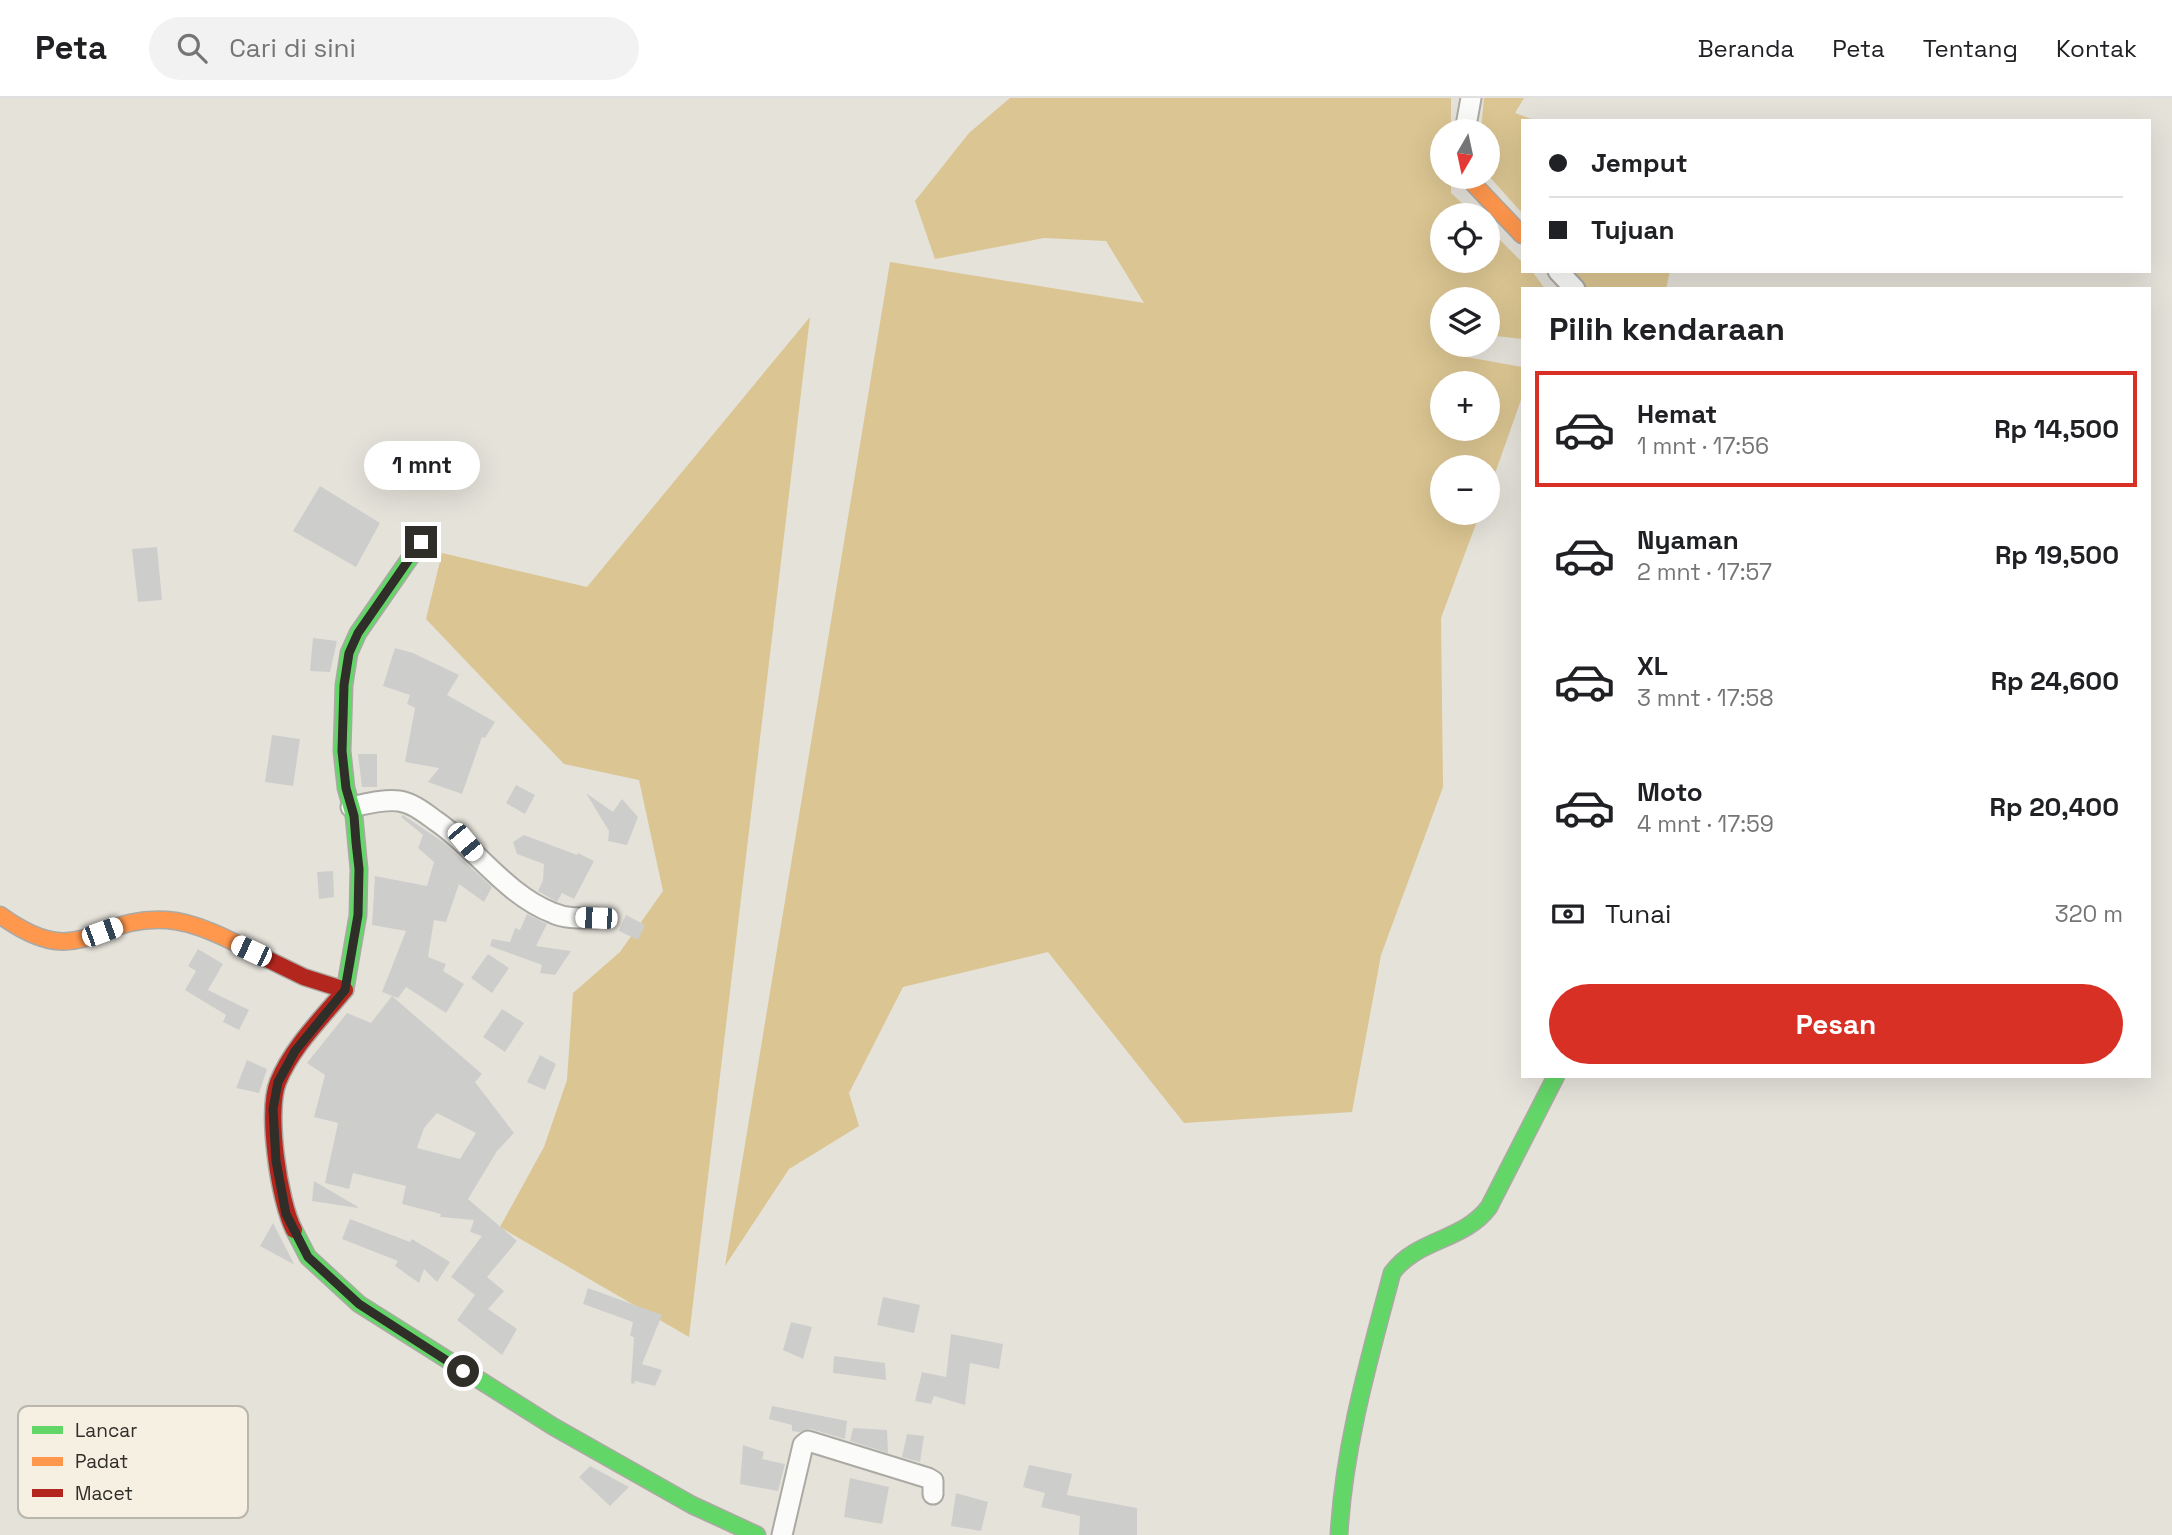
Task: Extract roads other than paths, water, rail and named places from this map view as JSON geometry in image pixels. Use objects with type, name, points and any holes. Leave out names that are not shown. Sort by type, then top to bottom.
[{"type":"street","points":[[1467,119],[1471,98]]},
{"type":"street","points":[[1478,189],[1521,234]]},
{"type":"street","points":[[1560,273],[1573,287]]},
{"type":"street","points":[[421,542],[358,633],[349,653],[342,722],[346,788],[359,869],[358,915],[345,990],[295,1051],[278,1082],[274,1098],[276,1161],[286,1214],[308,1257],[359,1304],[589,1447],[692,1505],[757,1535]]},
{"type":"street","points":[[351,807],[390,801],[400,801],[416,807],[457,835],[481,861],[533,903],[562,916],[596,918]]},
{"type":"street","points":[[0,915],[15,926],[60,943],[77,941],[127,923],[167,920],[209,930],[320,984],[345,990]]},
{"type":"street","points":[[1339,1535],[1344,1461],[1396,1264],[1407,1256],[1461,1232],[1479,1220],[1489,1207],[1555,1078]]},
{"type":"street","points":[[782,1535],[803,1445],[808,1441],[929,1478],[933,1481],[933,1494]]}]
